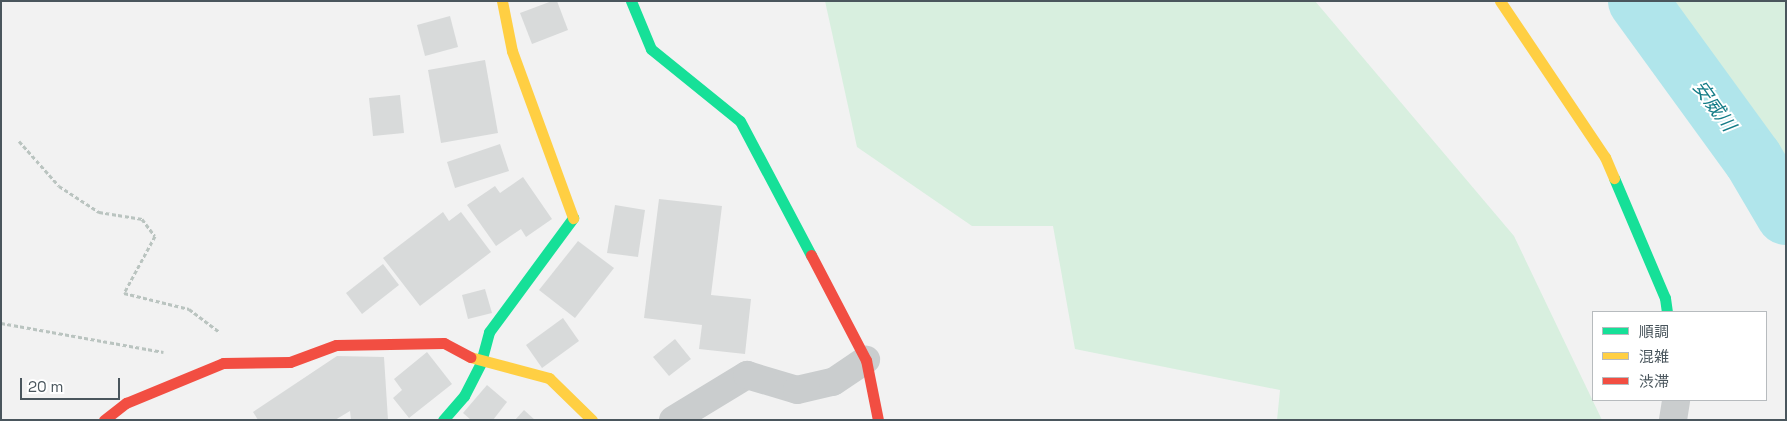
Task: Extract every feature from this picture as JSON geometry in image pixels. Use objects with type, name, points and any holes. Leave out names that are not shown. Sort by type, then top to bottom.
[{"type":"street","points":[[443,420],[464,396],[481,362],[489,332],[574,220],[512,51],[502,1]]},
{"type":"street","points":[[631,1],[651,49],[740,122],[866,360],[878,420]]},
{"type":"street","points":[[1500,1],[1605,157],[1666,298],[1668,311]]},
{"type":"street","points":[[104,420],[126,403],[223,363],[290,362],[336,345],[444,342],[481,362],[549,378],[592,420]]},
{"type":"street","points":[[673,420],[747,375],[797,390],[833,382],[866,360]]},
{"type":"street","points":[[1673,420],[1676,401]]},
{"type":"path","points":[[19,140],[59,186],[99,212],[142,218],[155,236],[124,294],[189,309],[226,337],[246,363]]},
{"type":"path","points":[[1,323],[165,353]]},
{"type":"green space","points":[[825,1],[1315,1],[1514,236],[1602,420],[1277,420],[1280,390],[1075,349],[1053,226],[972,226],[857,147]]},
{"type":"green space","points":[[1650,1],[1786,1],[1786,171],[1752,109]]},
{"type":"building","points":[[552,1],[557,1],[568,30],[532,44],[520,13]]},
{"type":"building","points":[[450,16],[458,47],[425,56],[417,25]]},
{"type":"building","points":[[485,60],[498,133],[441,143],[428,70]]},
{"type":"building","points":[[400,95],[404,133],[373,136],[369,98]]},
{"type":"building","points":[[500,144],[509,171],[455,188],[447,162]]},
{"type":"building","points":[[523,177],[552,219],[526,237],[521,229],[496,246],[467,205],[495,186],[500,193]]},
{"type":"building","points":[[659,199],[722,206],[711,295],[751,299],[745,354],[699,349],[702,325],[644,318]]},
{"type":"building","points":[[615,205],[645,210],[638,257],[607,253]]},
{"type":"building","points":[[443,212],[449,221],[461,212],[491,252],[420,306],[383,258]]},
{"type":"building","points":[[578,241],[614,268],[575,318],[539,290]]},
{"type":"building","points":[[383,264],[399,285],[362,314],[346,293]]},
{"type":"building","points":[[485,289],[492,313],[468,319],[462,295]]},
{"type":"building","points":[[563,318],[579,341],[542,368],[526,345]]},
{"type":"building","points":[[675,339],[691,359],[669,376],[653,357]]},
{"type":"building","points":[[427,352],[452,384],[409,418],[393,398],[402,390],[394,379]]},
{"type":"building","points":[[337,356],[384,357],[388,420],[351,420],[350,411],[335,420],[258,420],[253,412]]},
{"type":"building","points":[[487,385],[507,402],[493,420],[471,420],[463,413]]},
{"type":"building","points":[[524,410],[535,420],[515,420]]},
{"type":"waterway","name":"安威川","points":[[1638,1],[1753,159],[1786,215]]},
{"type":"traffic: fast","points":[[631,1],[651,49],[740,121],[811,255]]},
{"type":"traffic: fast","points":[[1614,178],[1665,298],[1667,311]]},
{"type":"traffic: fast","points":[[443,420],[464,396],[481,362],[489,332],[573,218]]},
{"type":"traffic: slow","points":[[502,1],[512,51],[573,218]]},
{"type":"traffic: slow","points":[[1500,1],[1605,157],[1614,178]]},
{"type":"traffic: slow","points":[[470,357],[549,378],[592,420]]},
{"type":"traffic: jam","points":[[811,255],[866,360],[878,420]]},
{"type":"traffic: jam","points":[[104,420],[126,403],[223,363],[290,362],[336,345],[444,343],[470,357]]}]
